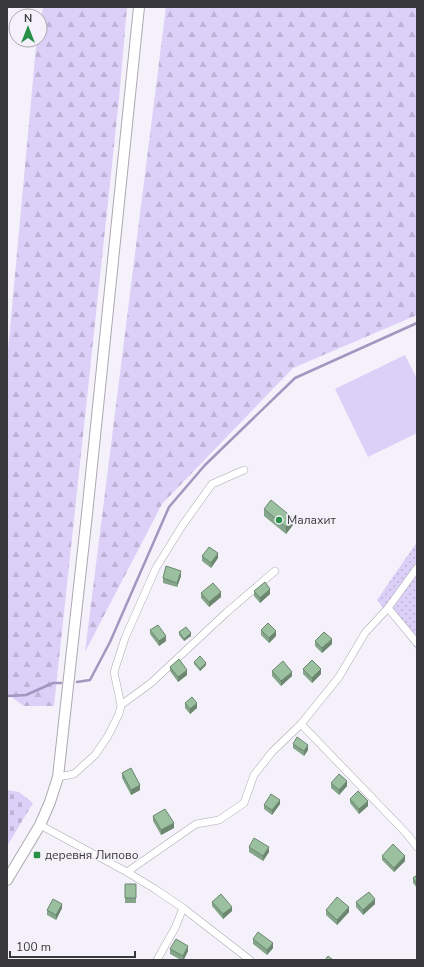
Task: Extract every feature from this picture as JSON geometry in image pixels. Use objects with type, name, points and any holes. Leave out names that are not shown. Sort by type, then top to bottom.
[{"type":"main road","points":[[7,880],[40,825],[58,778],[87,522],[138,7]]},
{"type":"street","points":[[58,778],[74,774],[95,755],[108,736],[119,714],[121,705],[114,672],[125,638],[156,568],[182,526],[212,484],[244,470]]},
{"type":"street","points":[[127,872],[196,824],[219,820],[244,803],[254,775],[272,752],[301,724],[339,678],[365,633],[388,608],[417,568]]},
{"type":"street","points":[[121,705],[151,683],[227,612],[275,571]]},
{"type":"street","points":[[388,608],[417,643]]},
{"type":"street","points":[[301,724],[407,834],[417,847]]},
{"type":"street","points":[[40,825],[127,872],[183,908],[250,960]]},
{"type":"street","points":[[157,960],[175,928],[183,908]]},
{"type":"green space","points":[[127,7],[119,99],[54,706],[24,706],[7,694],[7,362],[36,48],[48,48],[48,8],[43,8]]},
{"type":"green space","points":[[166,7],[417,7],[417,315],[293,368],[162,504],[85,652]]},
{"type":"green space","points":[[405,355],[417,379],[417,433],[368,457],[335,389]]},
{"type":"green space","points":[[417,542],[417,650],[377,600]]},
{"type":"green space","points":[[7,790],[19,792],[33,803],[7,846]]},
{"type":"building","points":[[271,500],[293,518],[286,527],[264,509]]},
{"type":"building","points":[[209,547],[218,553],[211,563],[202,556]]},
{"type":"building","points":[[166,566],[181,571],[177,583],[163,578]]},
{"type":"building","points":[[265,582],[270,589],[260,598],[254,591]]},
{"type":"building","points":[[213,583],[221,592],[209,602],[201,593]]},
{"type":"building","points":[[268,623],[276,631],[269,638],[261,630]]},
{"type":"building","points":[[158,625],[166,636],[159,641],[150,630]]},
{"type":"building","points":[[186,627],[191,633],[184,639],[179,632]]},
{"type":"building","points":[[324,632],[332,639],[322,648],[315,641]]},
{"type":"building","points":[[200,656],[206,663],[200,669],[194,662]]},
{"type":"building","points":[[179,659],[187,670],[178,677],[170,667]]},
{"type":"building","points":[[312,660],[321,669],[312,678],[303,669]]},
{"type":"building","points":[[283,661],[292,672],[281,681],[272,671]]},
{"type":"building","points":[[192,697],[197,703],[190,709],[185,703]]},
{"type":"building","points":[[297,737],[308,745],[304,751],[293,744]]},
{"type":"building","points":[[131,768],[140,785],[131,790],[122,773]]},
{"type":"building","points":[[339,774],[347,781],[339,790],[331,783]]},
{"type":"building","points":[[358,791],[368,801],[359,809],[350,799]]},
{"type":"building","points":[[271,794],[280,800],[272,810],[264,805]]},
{"type":"building","points":[[165,809],[174,823],[161,830],[153,816]]},
{"type":"building","points":[[254,838],[269,847],[263,856],[249,847]]},
{"type":"building","points":[[393,844],[405,856],[394,868],[382,856]]},
{"type":"building","points":[[417,875],[417,884],[413,878]]},
{"type":"building","points":[[125,884],[136,884],[136,898],[125,898]]},
{"type":"building","points":[[369,892],[375,899],[363,910],[356,902]]},
{"type":"building","points":[[221,894],[232,907],[223,914],[212,902]]},
{"type":"building","points":[[337,897],[349,907],[337,920],[326,910]]},
{"type":"building","points":[[53,899],[62,904],[56,915],[47,910]]},
{"type":"building","points":[[258,932],[273,943],[267,950],[253,939]]},
{"type":"building","points":[[176,939],[188,946],[183,956],[170,949]]},
{"type":"building","points":[[328,956],[333,960],[325,960]]},
{"type":"waterway","points":[[77,682],[90,680],[110,642],[169,507],[205,465],[295,378],[417,323]]},
{"type":"waterway","points":[[7,696],[26,695],[53,683],[61,683]]},
{"type":"place","name":"Малахит","points":[[279,520]]},
{"type":"place","name":"деревня Липово","points":[[37,855]]}]
